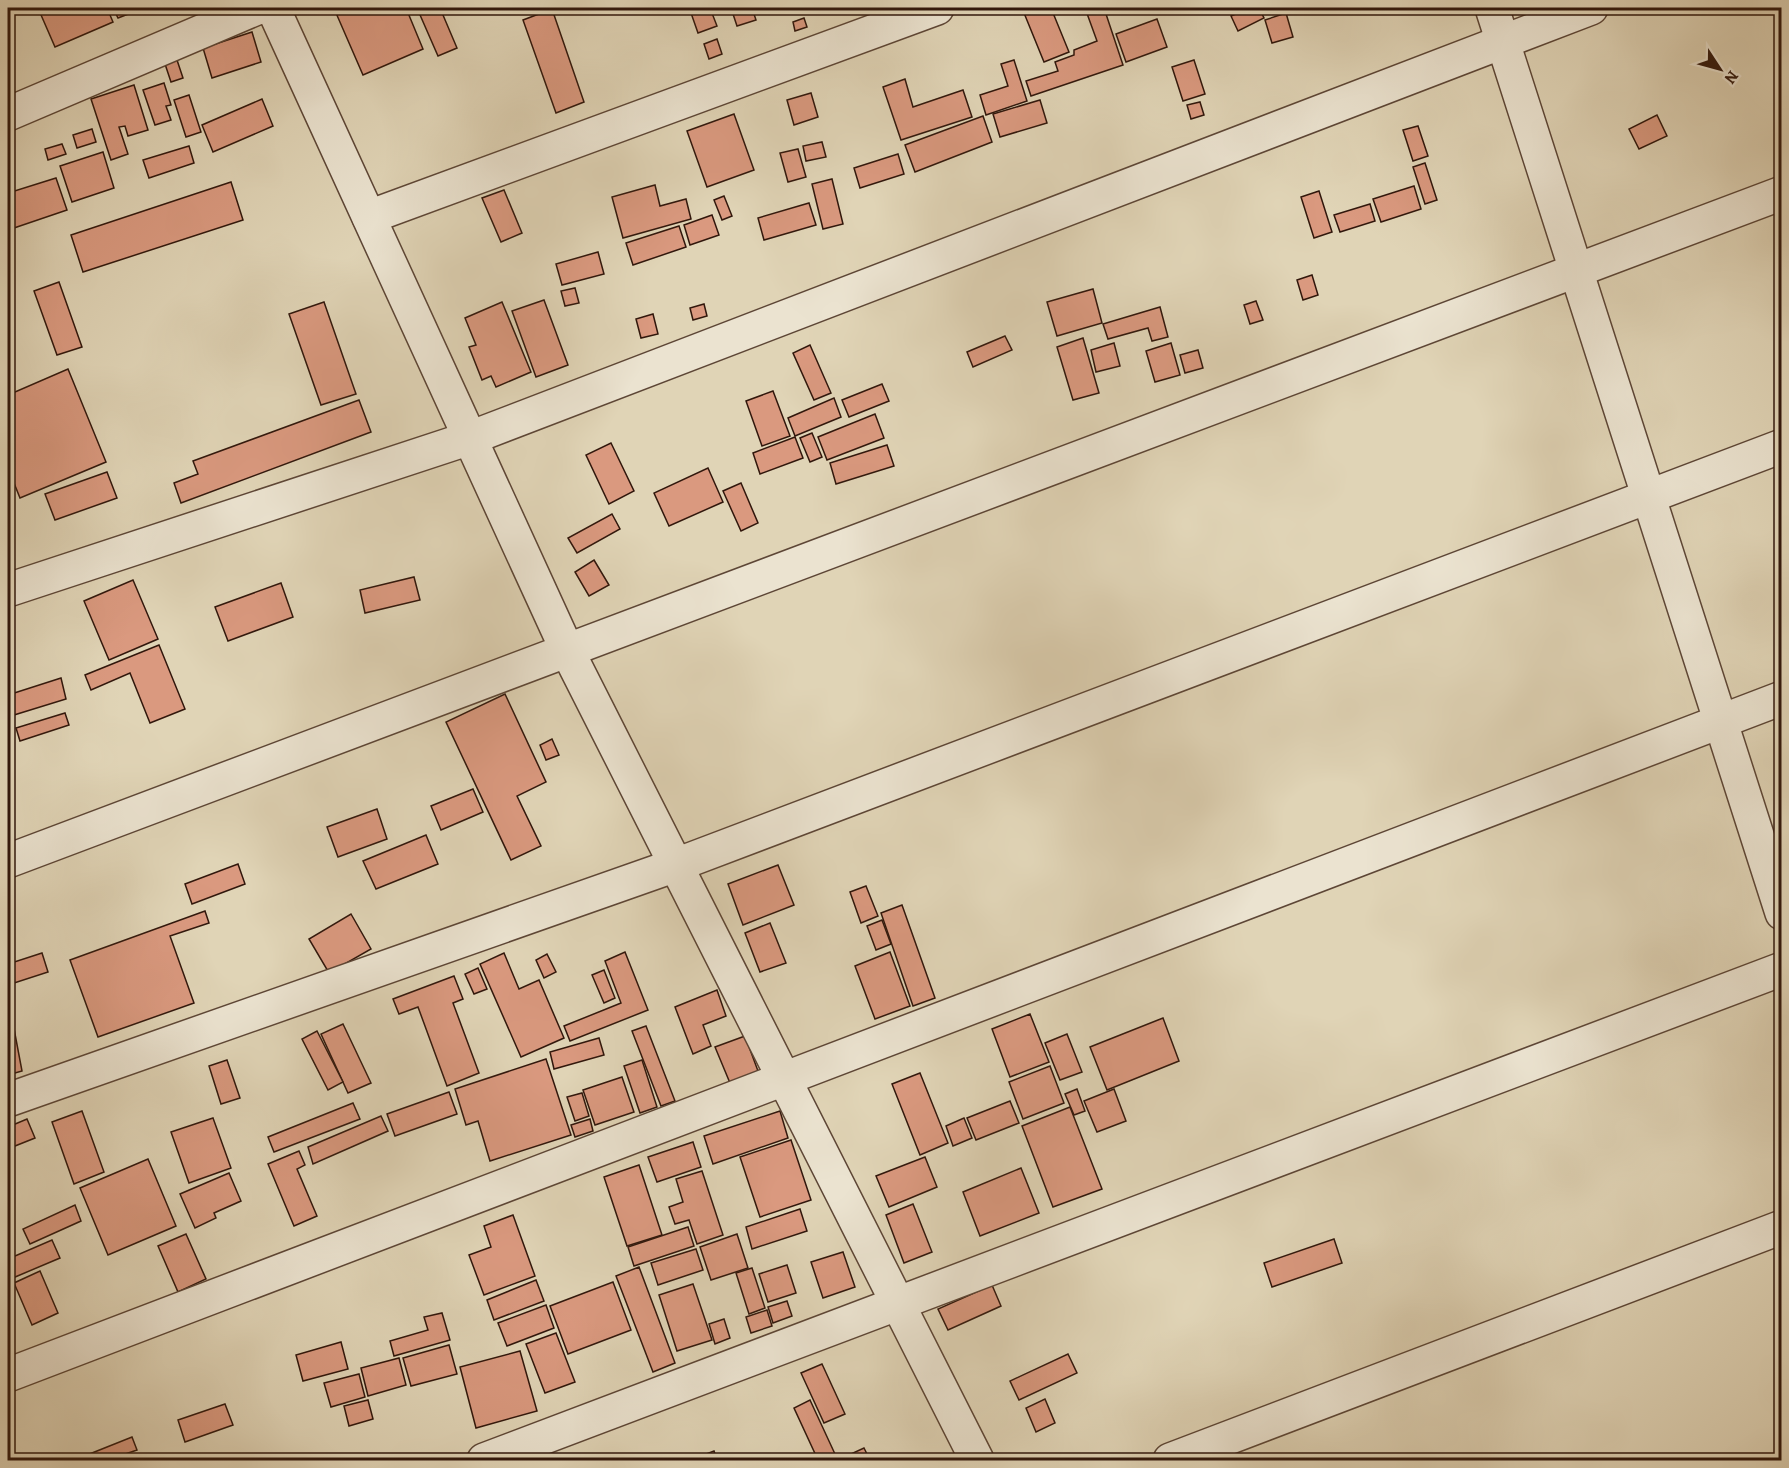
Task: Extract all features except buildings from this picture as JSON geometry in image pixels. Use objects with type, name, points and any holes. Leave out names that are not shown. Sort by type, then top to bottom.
[{"type":"street","points":[[8,114],[257,8]]},
{"type":"street","points":[[273,8],[567,650],[976,1461]]},
{"type":"street","points":[[369,217],[937,8]]},
{"type":"street","points":[[1492,8],[1782,913]]},
{"type":"street","points":[[8,590],[470,438],[1591,8]]},
{"type":"street","points":[[8,861],[1782,193]]},
{"type":"street","points":[[8,1100],[676,865],[1782,446]]},
{"type":"street","points":[[8,1375],[1782,698]]},
{"type":"street","points":[[484,1461],[1782,969]]},
{"type":"street","points":[[1170,1461],[1782,1227]]}]
